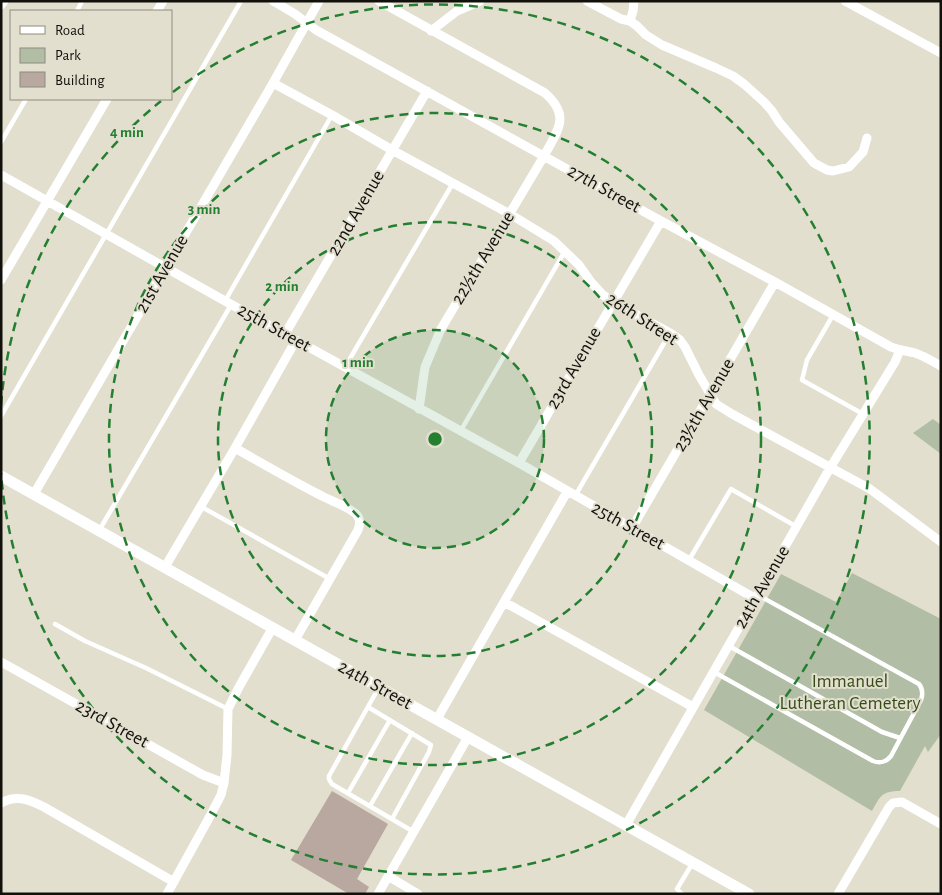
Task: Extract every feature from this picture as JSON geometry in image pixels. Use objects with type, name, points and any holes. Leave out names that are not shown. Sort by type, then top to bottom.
[{"type":"street","points":[[1,6],[4,1]]},
{"type":"street","name":"27th Street","points":[[273,1],[295,14],[316,30],[891,347],[912,352],[941,366]]},
{"type":"street","name":"21st Avenue","points":[[34,494],[319,1]]},
{"type":"street","points":[[379,1],[431,30],[458,12],[480,1]]},
{"type":"street","points":[[587,1],[621,19],[630,21],[646,35],[662,44],[733,76],[764,102],[808,156],[826,170],[833,171],[849,167],[863,152],[867,138]]},
{"type":"street","points":[[630,21],[634,1]]},
{"type":"street","points":[[851,3],[941,54]]},
{"type":"street","name":"22½th Avenue","points":[[419,409],[425,367],[441,329],[544,156],[560,123],[557,105],[545,93],[431,30]]},
{"type":"street","name":"26th Street","points":[[273,83],[510,214],[554,241],[579,265],[598,290],[613,302],[680,340],[716,404],[870,489],[941,542]]},
{"type":"street","name":"22nd Avenue","points":[[285,334],[427,91]]},
{"type":"street","points":[[1,280],[106,100]]},
{"type":"street","name":"25th Street","points":[[1,175],[757,597]]},
{"type":"street","name":"23rd Avenue","points":[[519,463],[661,221]]},
{"type":"street","name":"23½th Avenue","points":[[632,528],[775,282]]},
{"type":"street","points":[[165,567],[296,340]]},
{"type":"street","name":"24th Avenue","points":[[626,825],[830,468],[895,362],[900,350]]},
{"type":"street","points":[[235,448],[350,510],[358,517],[360,526],[358,530],[295,640]]},
{"type":"street","name":"24th Street","points":[[1,476],[693,862],[736,891],[749,894]]},
{"type":"street","points":[[436,719],[504,602],[571,494]]},
{"type":"street","points":[[504,602],[694,707]]},
{"type":"street","points":[[167,894],[221,796],[227,755],[228,709],[272,628]]},
{"type":"street","name":"23rd Street","points":[[1,662],[203,775],[224,783]]},
{"type":"street","points":[[378,894],[468,737]]},
{"type":"street","points":[[1,803],[12,799],[28,799],[174,882]]},
{"type":"street","points":[[838,894],[893,803],[902,802],[941,824]]},
{"type":"street","points":[[388,876],[418,894]]},
{"type":"lane","points":[[1,416],[241,1]]},
{"type":"lane","points":[[1,142],[25,100]]},
{"type":"lane","points":[[99,531],[332,115]]},
{"type":"lane","points":[[344,367],[453,183]]},
{"type":"lane","points":[[460,432],[565,251]]},
{"type":"lane","points":[[833,315],[806,360],[802,380],[863,414]]},
{"type":"lane","points":[[571,494],[670,333]]},
{"type":"lane","points":[[689,560],[731,489],[797,527]]},
{"type":"lane","points":[[200,506],[330,579]]},
{"type":"lane","points":[[714,672],[872,761],[884,762],[891,756],[921,700],[922,688],[919,684],[757,597]]},
{"type":"lane","points":[[55,624],[85,641],[146,668],[228,709]]},
{"type":"lane","points":[[729,646],[882,732],[900,738]]},
{"type":"lane","points":[[379,687],[329,779],[332,784],[414,832]]},
{"type":"lane","points":[[368,707],[431,745],[431,749],[392,819]]},
{"type":"lane","points":[[348,793],[390,720]]},
{"type":"lane","points":[[370,806],[412,733]]},
{"type":"lane","points":[[682,894],[678,889],[693,862]]},
{"type":"green space","points":[[933,419],[941,425],[941,454],[913,433]]},
{"type":"green space","name":"Immanuel Lutheran Cemetery","points":[[852,573],[941,619],[941,734],[928,752],[925,746],[900,791],[889,792],[882,796],[872,811],[704,710],[781,574],[836,602]]},
{"type":"building","points":[[332,791],[388,824],[357,879],[369,887],[365,894],[349,894],[291,860]]}]
